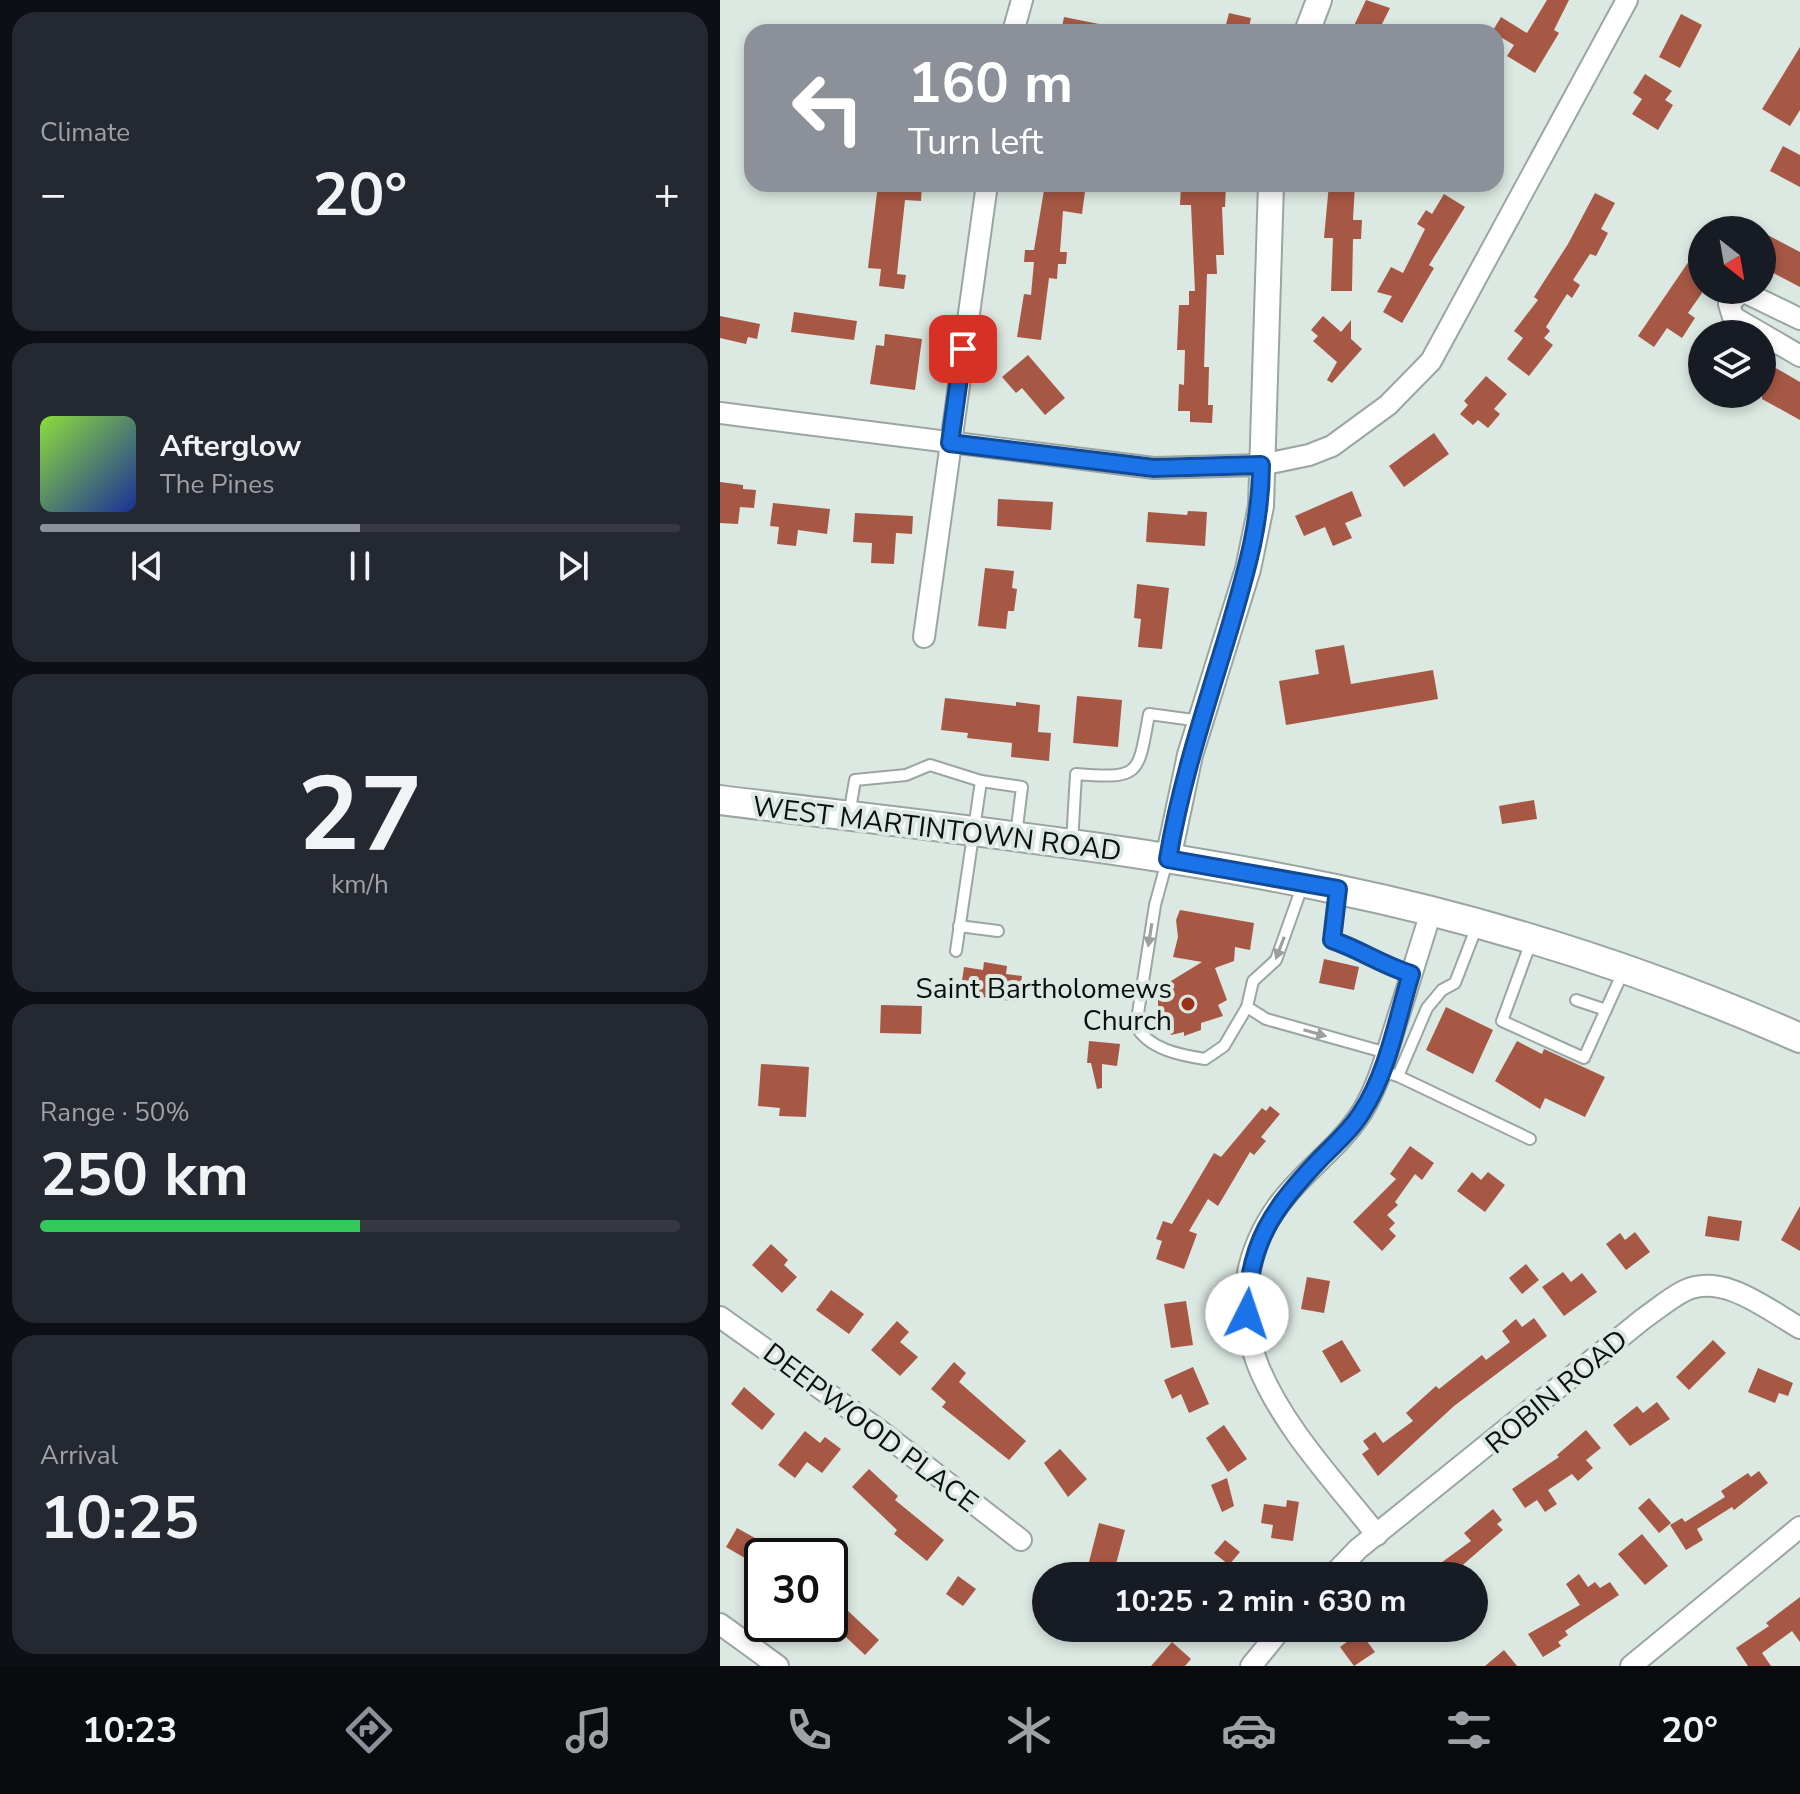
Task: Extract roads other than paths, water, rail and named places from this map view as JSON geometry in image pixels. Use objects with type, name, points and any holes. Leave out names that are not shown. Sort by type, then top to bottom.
[{"type":"main road","name":"WEST MARTINTOWN ROAD","points":[[720,800],[1072,845],[1338,889],[1478,925],[1624,970],[1800,1038]]},
{"type":"street","points":[[1015,24],[1022,0]]},
{"type":"street","points":[[1310,24],[1319,0]]},
{"type":"street","points":[[720,413],[1154,468],[1261,465],[1309,455],[1332,446],[1388,405],[1431,361],[1627,0]]},
{"type":"street","points":[[924,637],[986,192]]},
{"type":"street","points":[[1168,859],[1201,721],[1256,538],[1261,506],[1271,192]]},
{"type":"street","points":[[1800,319],[1742,291],[1729,304],[1733,317],[1800,356]]},
{"type":"street","points":[[1377,1535],[1273,1401],[1253,1356],[1247,1314],[1250,1271],[1268,1222],[1291,1189],[1356,1120],[1389,1067],[1411,974],[1431,912]]},
{"type":"street","name":"ROBIN ROAD","points":[[1347,1562],[1643,1319],[1683,1291],[1704,1286],[1726,1288],[1800,1328]]},
{"type":"street","name":"DEEPWOOD PLACE","points":[[720,1317],[867,1421],[1021,1540]]},
{"type":"street","points":[[1631,1666],[1800,1527]]},
{"type":"street","points":[[720,1624],[778,1666]]},
{"type":"street","points":[[1251,1666],[1271,1642]]},
{"type":"lane","points":[[1072,845],[1076,774],[1121,777],[1131,772],[1141,759],[1149,714],[1201,721]]},
{"type":"lane","points":[[849,816],[855,780],[906,775],[930,765],[981,781],[1022,787],[1016,838]]},
{"type":"lane","points":[[956,951],[981,781]]},
{"type":"lane","points":[[1168,859],[1155,905],[1136,1026],[1143,1039],[1181,1056],[1205,1059],[1224,1046],[1247,1007],[1253,981],[1276,960],[1303,882]]},
{"type":"lane","points":[[1338,889],[1332,940],[1366,951],[1376,963],[1411,974]]},
{"type":"lane","points":[[1389,1067],[1427,1008],[1442,990],[1455,983],[1478,925]]},
{"type":"lane","points":[[959,926],[998,931]]},
{"type":"lane","points":[[1531,941],[1502,1021],[1584,1058],[1624,970]]},
{"type":"lane","points":[[1576,1000],[1606,1010]]},
{"type":"lane","points":[[1247,1007],[1266,1019],[1389,1067],[1530,1139]]},
{"type":"place","name":"Saint Bartholomews Church","points":[[1188,1004]]}]
